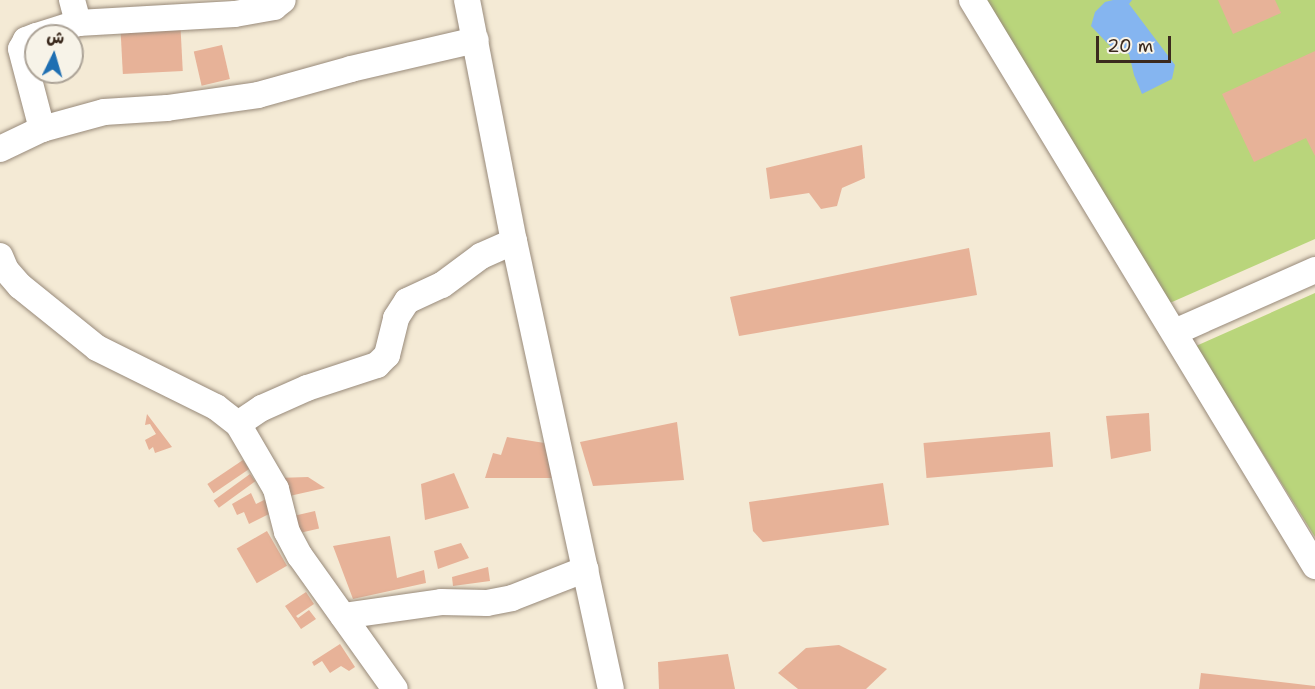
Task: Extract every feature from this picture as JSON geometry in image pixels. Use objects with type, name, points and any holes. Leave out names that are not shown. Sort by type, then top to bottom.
[{"type":"street","points":[[55,24],[75,11],[235,14],[274,7],[283,0]]},
{"type":"street","points":[[467,0],[514,241],[611,689]]},
{"type":"street","points":[[972,0],[1315,566]]},
{"type":"street","points":[[0,149],[42,129],[104,112],[167,108],[258,95],[351,69],[476,40]]},
{"type":"street","points":[[24,44],[21,49],[24,60]]},
{"type":"street","points":[[30,84],[42,129]]},
{"type":"street","points":[[238,424],[262,408],[307,388],[377,365],[387,355],[396,318],[407,301],[442,285],[481,256],[514,241]]},
{"type":"street","points":[[0,256],[6,270],[20,286],[97,348],[216,407],[238,424],[276,489],[287,532],[300,556],[395,689]]},
{"type":"street","points":[[1175,332],[1315,270]]},
{"type":"street","points":[[343,616],[441,602],[487,603],[512,598],[586,569]]},
{"type":"green space","points":[[984,0],[1315,0],[1315,239],[1163,306]]},
{"type":"green space","points":[[1315,293],[1315,537],[1196,346]]},
{"type":"water","points":[[1132,0],[1129,4],[1175,65],[1172,79],[1142,94],[1129,54],[1110,46],[1091,26],[1095,12],[1105,2]]},
{"type":"building","points":[[1218,0],[1275,0],[1281,13],[1233,34]]},
{"type":"building","points":[[180,18],[183,71],[123,74],[120,21]]},
{"type":"building","points":[[222,45],[230,79],[202,86],[194,52]]},
{"type":"building","points":[[1315,51],[1315,156],[1306,138],[1254,162],[1222,94]]},
{"type":"building","points":[[862,145],[865,178],[842,188],[837,206],[821,209],[809,193],[770,199],[766,168]]},
{"type":"building","points":[[969,248],[977,295],[739,336],[730,297]]},
{"type":"building","points":[[1149,413],[1151,451],[1111,459],[1106,416]]},
{"type":"building","points":[[147,414],[172,447],[155,453],[153,447],[149,450],[145,440],[156,434],[150,424],[145,425]]},
{"type":"building","points":[[677,422],[684,480],[593,486],[580,442]]},
{"type":"building","points":[[1050,432],[1053,467],[927,478],[923,443]]},
{"type":"building","points":[[507,437],[551,444],[555,478],[485,478],[493,453],[501,455]]},
{"type":"building","points":[[243,460],[249,469],[214,493],[207,484]]},
{"type":"building","points":[[454,473],[469,508],[425,520],[421,484]]},
{"type":"building","points":[[250,474],[255,481],[219,508],[214,500]]},
{"type":"building","points":[[308,477],[325,488],[285,497],[277,478]]},
{"type":"building","points":[[883,483],[889,525],[763,542],[753,531],[749,502]]},
{"type":"building","points":[[251,493],[256,504],[266,499],[273,512],[249,524],[244,512],[237,515],[232,504]]},
{"type":"building","points":[[315,511],[319,529],[290,535],[286,518]]},
{"type":"building","points":[[267,531],[287,566],[257,583],[237,548]]},
{"type":"building","points":[[390,536],[397,578],[424,570],[426,583],[353,599],[333,546]]},
{"type":"building","points":[[461,543],[469,558],[438,569],[434,551]]},
{"type":"building","points":[[488,567],[490,581],[453,586],[452,577]]},
{"type":"building","points":[[306,592],[314,604],[296,616],[298,618],[309,610],[316,619],[301,629],[285,606]]},
{"type":"building","points":[[340,644],[355,667],[349,671],[341,666],[330,673],[322,661],[314,666],[312,662]]},
{"type":"building","points":[[839,645],[887,669],[866,689],[798,689],[778,673],[806,648]]},
{"type":"building","points":[[728,654],[735,689],[659,689],[658,662]]},
{"type":"building","points":[[1201,673],[1315,686],[1315,689],[1199,689]]}]
